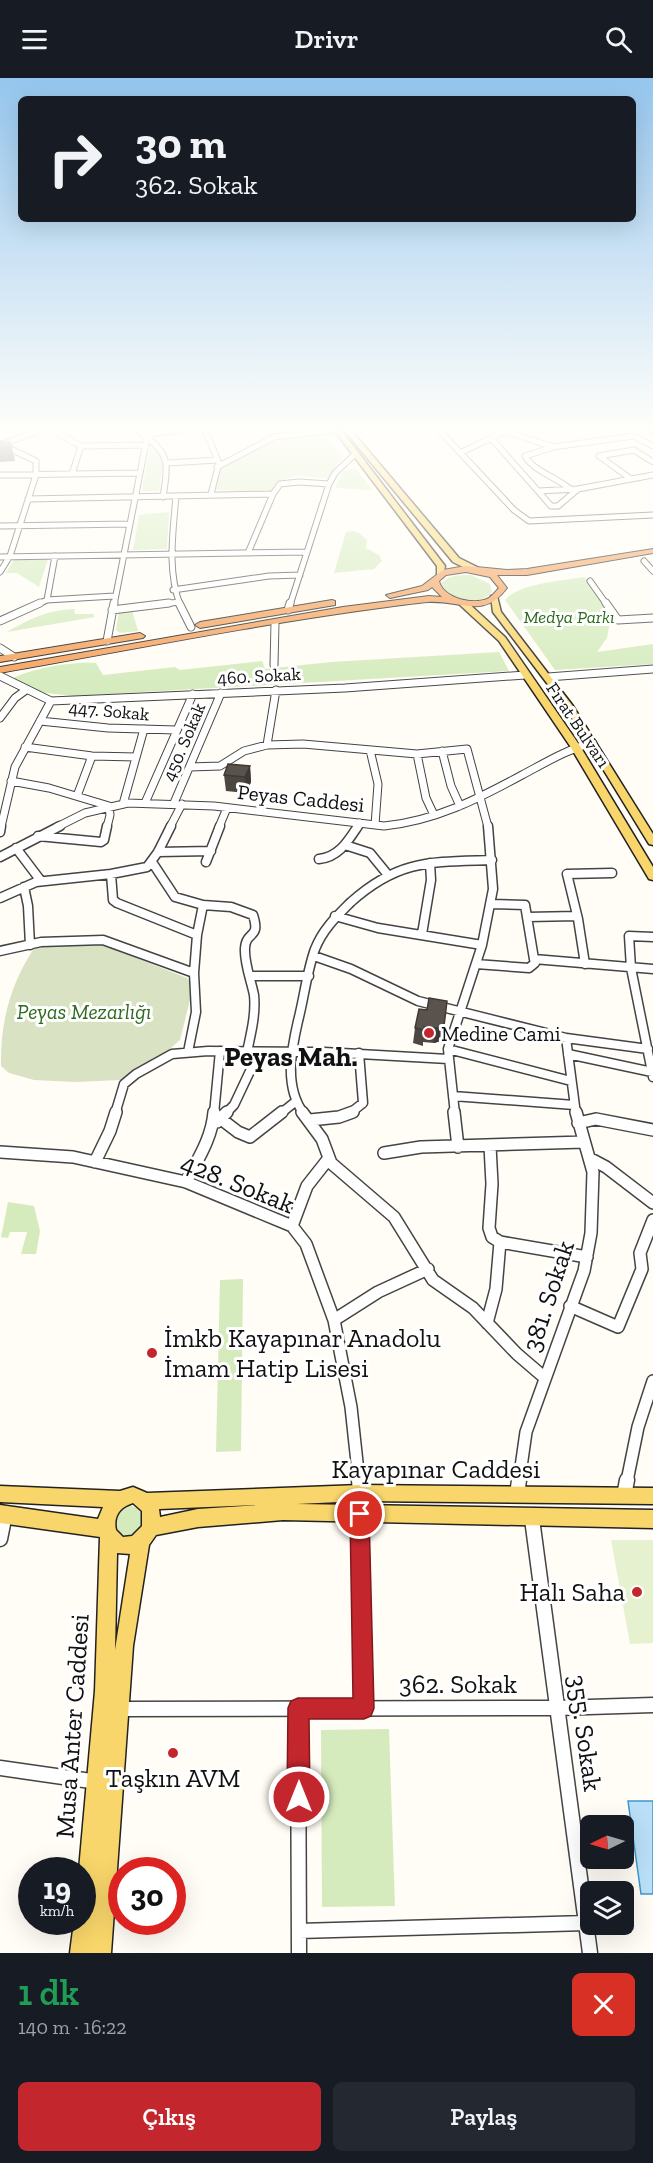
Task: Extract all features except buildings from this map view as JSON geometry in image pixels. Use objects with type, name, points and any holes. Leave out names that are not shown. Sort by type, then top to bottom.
[{"type":"highway","points":[[0,659],[288,610],[405,593],[425,588],[438,578],[456,570],[527,572],[653,550]]},
{"type":"highway","points":[[0,670],[343,610],[429,599],[463,603],[485,602],[497,596],[514,582],[648,560]]},
{"type":"highway","points":[[476,570],[495,577],[502,588],[497,596]]},
{"type":"highway","points":[[438,578],[436,591],[452,600]]},
{"type":"main road","points":[[404,518],[441,566],[438,578]]},
{"type":"main road","points":[[420,518],[456,560],[476,570]]},
{"type":"main road","name":"Fırat Bulvarı","points":[[497,596],[496,612],[548,677],[653,842]]},
{"type":"main road","name":"Fırat Bulvarı","points":[[463,603],[502,639],[575,746],[653,876]]},
{"type":"main road","name":"Kayapınar Caddesi","points":[[146,1501],[360,1493],[653,1496]]},
{"type":"main road","points":[[0,1494],[118,1499],[133,1495],[146,1501],[152,1513],[146,1534],[127,1547],[120,1546],[107,1533],[3,1514]]},
{"type":"main road","points":[[107,1533],[108,1512],[118,1499]]},
{"type":"main road","name":"Kayapınar Caddesi","points":[[146,1534],[198,1518],[283,1512],[653,1520]]},
{"type":"main road","name":"Musa Anter Caddesi","points":[[81,1953],[98,1782],[104,1691],[107,1533]]},
{"type":"main road","name":"Musa Anter Caddesi","points":[[100,1953],[124,1646],[146,1534]]},
{"type":"street","points":[[0,572],[10,556],[21,518]]},
{"type":"street","points":[[107,641],[130,518]]},
{"type":"street","points":[[174,518],[171,578],[173,590],[191,627]]},
{"type":"street","points":[[248,553],[263,518]]},
{"type":"street","points":[[288,610],[318,518]]},
{"type":"street","points":[[524,518],[529,521],[601,518]]},
{"type":"street","points":[[0,526],[129,524]]},
{"type":"street","points":[[0,556],[307,552]]},
{"type":"street","points":[[47,600],[46,591],[55,556]]},
{"type":"street","points":[[648,560],[653,572]]},
{"type":"street","points":[[173,590],[269,576],[300,575]]},
{"type":"street","points":[[590,581],[618,620],[653,618]]},
{"type":"street","points":[[0,621],[47,600],[114,596]]},
{"type":"street","points":[[112,610],[179,602]]},
{"type":"street","points":[[274,665],[275,623]]},
{"type":"street","points":[[0,648],[14,657]]},
{"type":"street","points":[[548,677],[653,669]]},
{"type":"street","name":"460. Sokak","points":[[0,676],[51,701],[525,675]]},
{"type":"street","points":[[0,718],[15,698],[26,690]]},
{"type":"street","points":[[267,744],[276,690]]},
{"type":"street","name":"450. Sokak","points":[[152,862],[159,852],[190,767],[221,693]]},
{"type":"street","points":[[145,803],[193,694]]},
{"type":"street","points":[[0,832],[7,811],[3,804],[11,780],[25,747],[51,701]]},
{"type":"street","name":"447. Sokak","points":[[40,721],[108,728],[176,730]]},
{"type":"street","points":[[123,804],[144,729]]},
{"type":"street","name":"Peyas Caddesi","points":[[0,856],[85,813],[123,804],[178,804],[375,825],[404,824],[481,797],[575,746],[592,743]]},
{"type":"street","points":[[190,767],[220,766],[244,751],[267,744],[303,744],[417,754],[467,749],[490,834],[492,860],[490,904],[482,945],[459,1011],[448,1054],[458,1147]]},
{"type":"street","points":[[25,747],[92,756],[136,757]]},
{"type":"street","points":[[370,750],[378,784],[375,825]]},
{"type":"street","points":[[442,751],[451,786],[460,806]]},
{"type":"street","points":[[417,754],[426,798],[434,815]]},
{"type":"street","points":[[76,796],[92,756]]},
{"type":"street","points":[[11,780],[109,806],[108,826],[104,840],[101,842],[38,836]]},
{"type":"street","points":[[206,862],[227,808]]},
{"type":"street","points":[[319,859],[327,860],[345,845],[360,823]]},
{"type":"street","points":[[345,845],[370,853],[388,875]]},
{"type":"street","points":[[16,848],[41,881]]},
{"type":"street","points":[[159,852],[211,851]]},
{"type":"street","points":[[492,860],[430,863],[405,868],[388,875],[365,890],[335,916],[321,938],[314,956],[292,1052],[291,1074],[295,1102],[322,1139],[331,1163],[394,1217],[438,1284],[464,1302],[545,1378]]},
{"type":"street","points":[[0,898],[41,881],[143,869],[152,862],[175,897],[203,905],[231,907],[253,915],[257,927],[248,939],[245,948],[252,976],[254,1016],[247,1052]]},
{"type":"street","points":[[422,934],[431,880],[430,863]]},
{"type":"street","points":[[585,964],[567,874],[612,873]]},
{"type":"street","points":[[111,874],[113,900],[117,903],[197,935]]},
{"type":"street","points":[[24,887],[28,906],[30,945]]},
{"type":"street","points":[[476,964],[529,968],[535,963],[525,905],[490,904]]},
{"type":"street","points":[[188,1052],[198,1008],[194,973],[197,935],[203,905]]},
{"type":"street","points":[[335,916],[378,928],[482,945]]},
{"type":"street","points":[[527,917],[577,916]]},
{"type":"street","points":[[568,1054],[652,1075],[631,968],[629,936],[653,937]]},
{"type":"street","points":[[0,951],[64,940],[103,940],[194,973]]},
{"type":"street","points":[[314,956],[351,969],[403,995],[459,1011],[566,1038],[648,1048]]},
{"type":"street","points":[[534,959],[653,969]]},
{"type":"street","points":[[252,976],[309,976]]},
{"type":"street","name":"381. Sokak","points":[[517,1495],[526,1432],[587,1257],[591,1233],[593,1172],[574,1106],[566,1038]]},
{"type":"street","points":[[217,1122],[215,1083],[220,1051]]},
{"type":"street","points":[[95,1162],[110,1131],[124,1084],[136,1074],[172,1054],[220,1051],[448,1054],[571,1081]]},
{"type":"street","points":[[186,1182],[217,1122],[234,1105],[259,1052]]},
{"type":"street","points":[[310,1120],[342,1116],[359,1108],[363,1103],[359,1053]]},
{"type":"street","points":[[453,1096],[574,1106]]},
{"type":"street","points":[[217,1122],[250,1137],[295,1102]]},
{"type":"street","points":[[578,1123],[596,1119],[653,1130]]},
{"type":"street","points":[[384,1153],[421,1148],[584,1142]]},
{"type":"street","points":[[490,1146],[492,1184],[489,1228],[492,1237],[500,1242],[587,1257]]},
{"type":"street","name":"428. Sokak","points":[[0,1152],[73,1157],[186,1182],[292,1226],[306,1244],[334,1320],[351,1407],[360,1493]]},
{"type":"street","points":[[292,1226],[307,1186],[329,1158]]},
{"type":"street","points":[[589,1158],[606,1167],[653,1203]]},
{"type":"street","points":[[570,1306],[618,1327],[642,1269],[640,1253],[653,1220]]},
{"type":"street","points":[[487,1323],[499,1271],[500,1242]]},
{"type":"street","points":[[334,1320],[378,1292],[428,1269]]},
{"type":"street","points":[[624,1496],[638,1427],[653,1381]]},
{"type":"street","points":[[0,1539],[3,1514]]},
{"type":"street","points":[[360,1514],[364,1708]]},
{"type":"street","name":"355. Sokak","points":[[532,1519],[580,1881]]},
{"type":"street","name":"362. Sokak","points":[[119,1709],[557,1708],[653,1705]]},
{"type":"street","points":[[298,1708],[299,1953]]},
{"type":"street","points":[[0,1768],[98,1782]]},
{"type":"street","points":[[299,1931],[580,1923]]},
{"type":"street","name":"355. Sokak","points":[[588,1935],[590,1953]]},
{"type":"green space","points":[[139,518],[169,518],[167,549],[133,550]]},
{"type":"green space","points":[[353,531],[367,540],[366,548],[379,555],[382,561],[374,569],[334,573],[346,532]]},
{"type":"green space","points":[[48,559],[39,587],[17,573],[6,573],[14,560]]},
{"type":"green space","points":[[471,575],[490,584],[492,592],[487,597],[468,600],[443,593],[440,585],[446,579]]},
{"type":"green space","name":"Medya Parkı","points":[[584,577],[614,616],[610,621],[607,638],[597,652],[653,644],[653,664],[555,670],[505,600],[512,594],[530,586]]},
{"type":"green space","points":[[74,609],[75,614],[93,614],[95,617],[7,632],[39,616]]},
{"type":"green space","points":[[132,610],[138,631],[120,633],[116,630],[119,611]]},
{"type":"green space","points":[[499,652],[509,671],[74,696],[46,693],[14,683],[12,679],[53,666],[77,663],[96,663],[103,675],[262,661],[265,669],[331,662]]},
{"type":"green space","name":"Peyas Mezarlığı","points":[[96,942],[187,978],[193,988],[180,1040],[165,1053],[121,1080],[75,1082],[34,1080],[9,1073],[1,1066],[5,1018],[13,988],[35,947]]},
{"type":"green space","points":[[8,1202],[34,1206],[40,1231],[36,1254],[21,1254],[27,1232],[10,1232],[8,1238],[1,1237]]},
{"type":"green space","points":[[243,1279],[241,1451],[216,1452],[220,1280]]},
{"type":"green space","points":[[129,1506],[140,1510],[144,1521],[140,1532],[129,1536],[118,1532],[114,1521],[118,1510]]},
{"type":"green space","name":"Halı Saha","points":[[611,1540],[653,1540],[653,1643],[630,1644]]},
{"type":"green space","points":[[389,1729],[395,1906],[322,1907],[321,1730]]},
{"type":"water","points":[[628,1801],[653,1801],[653,1894],[641,1894],[634,1844],[634,1815],[630,1815]]},
{"type":"place","name":"Medine Cami","points":[[429,1033]]},
{"type":"place","name":"İmkb Kayapınar Anadolu İmam Hatip Lisesi","points":[[152,1353]]},
{"type":"place","name":"Halı Saha","points":[[637,1592]]},
{"type":"place","name":"Taşkın AVM","points":[[173,1753]]},
{"type":"district","name":"Peyas Mah.","points":[[291,1057]]},
{"type":"route","points":[[299,1797],[298,1708],[364,1708],[360,1514]]}]
